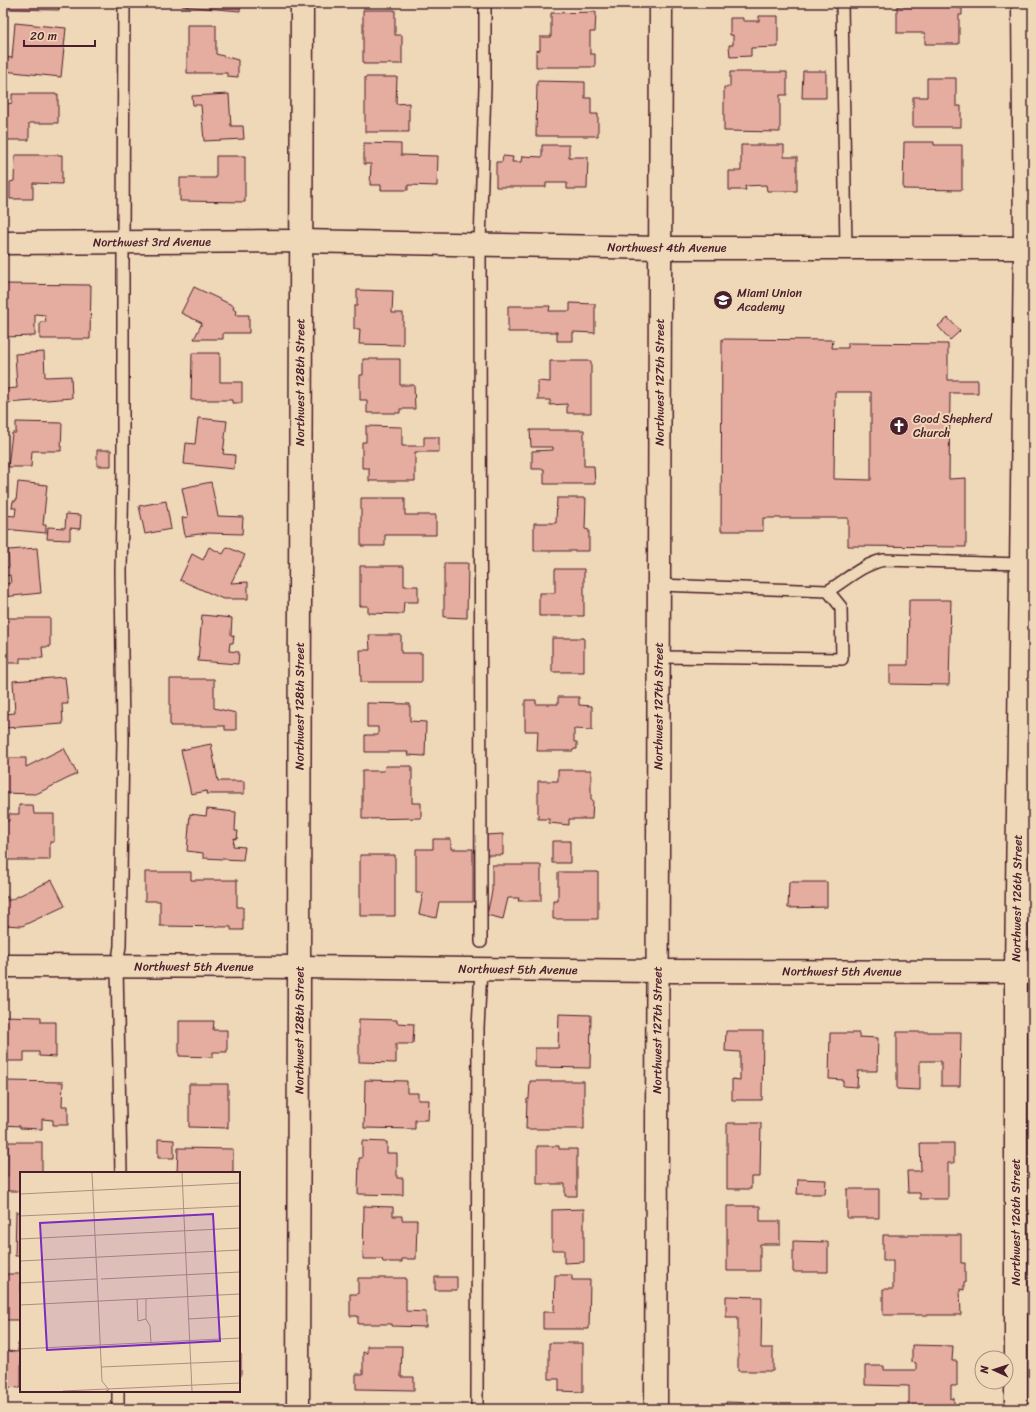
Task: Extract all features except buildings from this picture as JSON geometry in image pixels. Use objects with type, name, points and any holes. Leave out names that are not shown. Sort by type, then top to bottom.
[{"type":"street","name":"Northwest 128th Street","points":[[298,1409],[300,967],[300,240],[302,3]]},
{"type":"street","name":"Northwest 127th Street","points":[[656,1409],[661,3]]},
{"type":"street","name":"Northwest 126th Street","points":[[1016,1409],[1024,972],[1021,564],[1029,248],[1023,3]]},
{"type":"street","name":"Northwest 3rd Avenue","points":[[3,243],[300,240]]},
{"type":"street","name":"Northwest 4th Avenue","points":[[300,240],[660,248],[1029,248]]},
{"type":"street","name":"Northwest 5th Avenue","points":[[3,966],[1024,972]]},
{"type":"lane","points":[[121,1172],[117,966],[120,946],[122,738],[121,571],[124,471],[124,3]]},
{"type":"lane","points":[[481,942],[480,244],[485,87],[484,3]]},
{"type":"lane","points":[[842,3],[846,248]]},
{"type":"lane","points":[[659,585],[828,591],[874,562],[884,560],[1021,564]]},
{"type":"lane","points":[[658,657],[842,660],[841,607],[828,591]]},
{"type":"lane","points":[[477,1409],[478,1035],[481,969]]},
{"type":"lane","points":[[118,1392],[118,1409]]},
{"type":"place","name":"Miami Union Academy","points":[[723,300]]},
{"type":"place","name":"Good Shepherd Church","points":[[899,426]]}]
